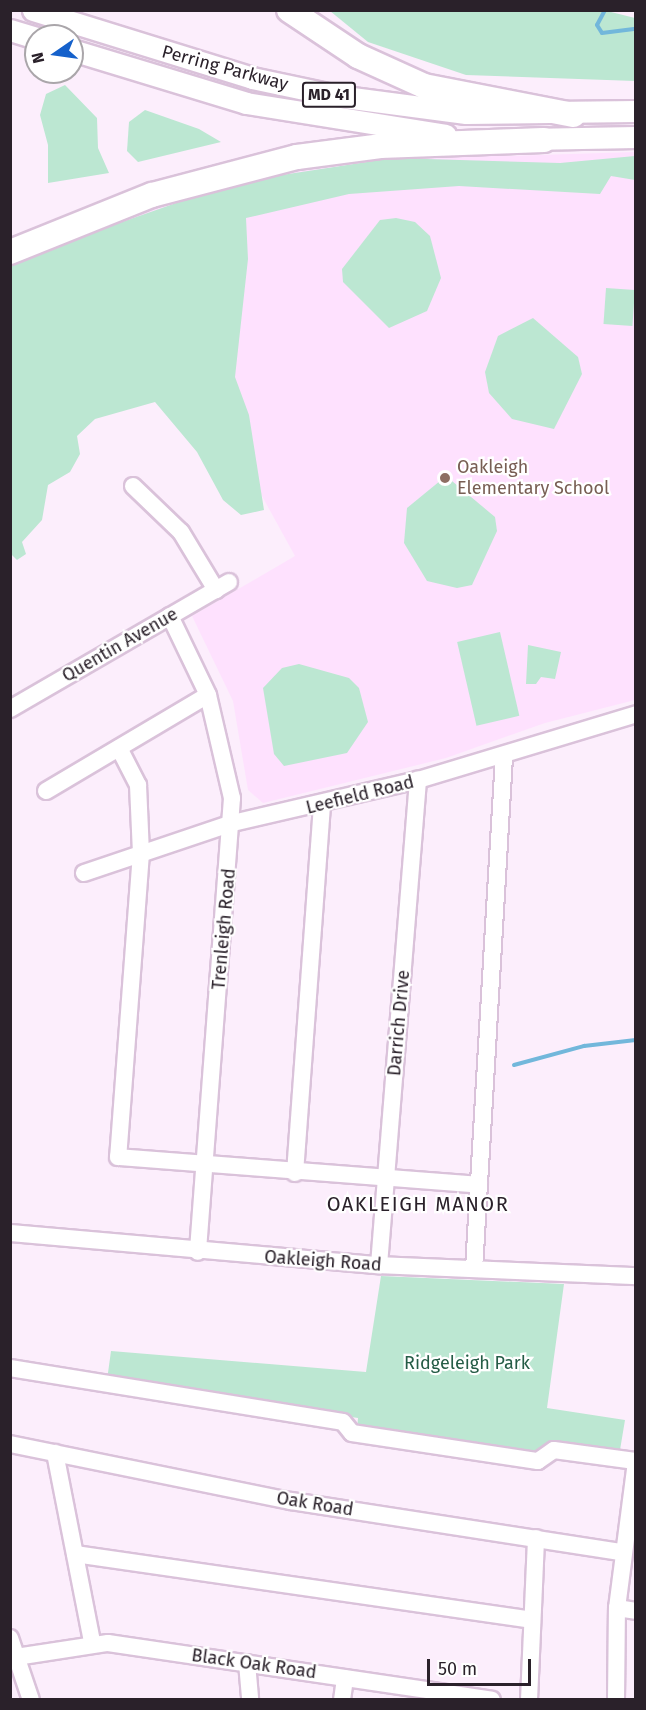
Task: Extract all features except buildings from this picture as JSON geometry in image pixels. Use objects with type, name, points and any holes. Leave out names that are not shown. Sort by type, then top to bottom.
[{"type":"highway","points":[[289,10],[358,56],[424,86],[573,115]]},
{"type":"highway","points":[[10,252],[152,195],[297,157],[370,146],[544,140]]},
{"type":"main road","name":"Perring Parkway","points":[[33,10],[252,78],[337,96],[456,112],[573,115],[636,111]]},
{"type":"main road","name":"Perring Parkway","points":[[84,54],[246,103],[332,121],[544,140],[636,137]]},
{"type":"street","name":"Quentin Avenue","points":[[10,709],[223,586],[182,532],[133,486]]},
{"type":"street","name":"Trenleigh Road","points":[[170,616],[208,695],[225,755],[233,823],[198,1252]]},
{"type":"street","points":[[46,790],[208,695]]},
{"type":"street","name":"Leefield Road","points":[[84,873],[233,823],[322,805],[504,757],[636,714]]},
{"type":"street","points":[[119,748],[138,785],[141,853],[118,1157],[205,1167],[480,1185]]},
{"type":"street","points":[[474,1269],[504,757]]},
{"type":"street","name":"Darrich Drive","points":[[379,1265],[418,780]]},
{"type":"street","points":[[295,1173],[322,805]]},
{"type":"street","name":"Oakleigh Road","points":[[10,1233],[198,1252],[379,1265],[636,1276]]},
{"type":"street","points":[[10,1368],[333,1420],[352,1432],[538,1461],[554,1450],[636,1461],[616,1608],[616,1700]]},
{"type":"street","name":"Oak Road","points":[[10,1444],[291,1501],[622,1551]]},
{"type":"street","points":[[55,1453],[92,1642]]},
{"type":"street","points":[[530,1700],[531,1620],[536,1538]]},
{"type":"street","points":[[75,1554],[531,1620]]},
{"type":"street","points":[[616,1608],[636,1611]]},
{"type":"street","points":[[10,1638],[31,1700]]},
{"type":"street","name":"Black Oak Road","points":[[16,1657],[92,1642],[492,1700]]},
{"type":"street","points":[[247,1663],[250,1700]]},
{"type":"street","points":[[342,1700],[345,1678]]},
{"type":"shaded area","name":"Oakleigh Elementary School","points":[[429,151],[507,156],[635,152],[635,700],[545,723],[446,758],[263,803],[248,790],[233,701],[192,616],[295,556],[181,349],[61,237],[249,175]]},
{"type":"green space","points":[[330,11],[607,11],[635,18],[635,81],[466,75],[368,42]]},
{"type":"green space","points":[[65,85],[97,118],[98,148],[109,173],[48,183],[48,145],[40,115],[46,94]]},
{"type":"green space","points":[[145,110],[199,129],[221,142],[138,162],[127,151],[129,122]]},
{"type":"green space","points":[[635,156],[635,180],[611,176],[600,194],[459,186],[349,194],[246,218],[248,259],[235,377],[249,415],[264,510],[241,515],[223,500],[197,452],[155,402],[95,419],[77,436],[80,454],[70,472],[48,485],[42,520],[22,542],[26,554],[17,560],[11,554],[11,261],[236,182],[393,158],[560,163]]},
{"type":"green space","points":[[396,218],[415,222],[430,236],[441,278],[427,311],[389,328],[343,282],[342,269],[380,220]]},
{"type":"green space","points":[[606,288],[635,290],[632,326],[603,324]]},
{"type":"green space","points":[[533,318],[578,357],[582,374],[554,429],[512,419],[489,393],[485,372],[498,336]]},
{"type":"green space","points":[[446,476],[495,517],[497,531],[472,585],[457,588],[427,581],[404,543],[407,508]]},
{"type":"green space","points":[[500,632],[519,716],[476,726],[457,642]]},
{"type":"green space","points":[[528,645],[561,652],[555,679],[541,677],[536,684],[526,684]]},
{"type":"green space","points":[[299,664],[349,678],[359,688],[368,722],[347,753],[284,766],[274,754],[263,688],[282,668]]},
{"type":"green space","name":"Ridgeleigh Park","points":[[381,1276],[564,1284],[547,1408],[625,1420],[619,1456],[546,1446],[543,1458],[357,1430],[358,1418],[107,1380],[111,1351],[366,1372]]},
{"type":"waterway","points":[[605,10],[597,25],[602,33],[636,29]]},
{"type":"waterway","points":[[514,1065],[584,1046],[636,1040]]},
{"type":"place","name":"Oakleigh Elementary School","points":[[445,478]]},
{"type":"district","name":"OAKLEIGH MANOR","points":[[418,1204]]}]
